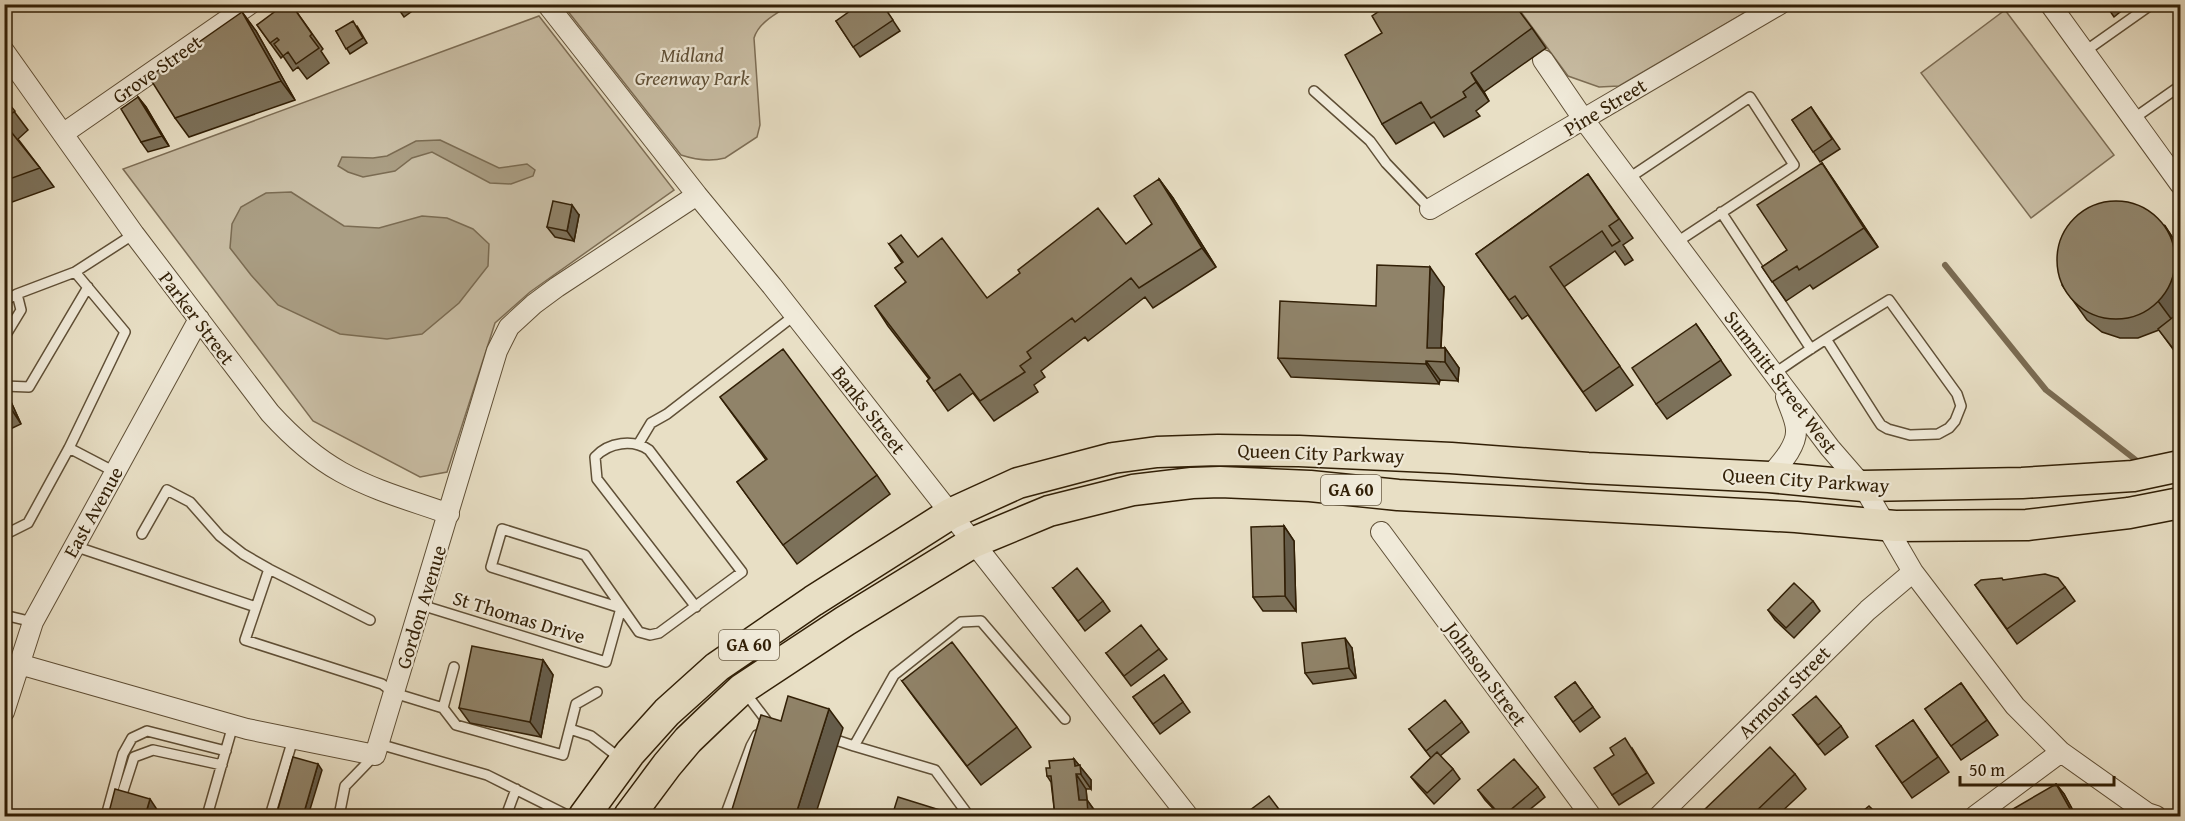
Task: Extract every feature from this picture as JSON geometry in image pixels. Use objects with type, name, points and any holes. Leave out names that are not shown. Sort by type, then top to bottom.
[{"type":"main road","name":"Queen City Parkway","points":[[629,816],[688,740],[732,677],[813,601],[950,514],[1018,483],[1113,458],[1157,452],[1218,450],[1299,452],[1451,458],[1588,468],[1769,477],[1863,486],[2022,483],[2133,476],[2181,466]]},
{"type":"main road","name":"Queen City Parkway","points":[[584,816],[624,761],[667,712],[845,621],[972,543],[1049,511],[1133,490],[1220,482],[1310,486],[1398,495],[1796,517],[1887,525],[2027,525],[2129,513],[2181,503]]},
{"type":"street","name":"Grove Street","points":[[64,133],[250,4]]},
{"type":"street","name":"Banks Street","points":[[547,4],[696,195],[795,315],[1188,816]]},
{"type":"street","name":"Pine Street","points":[[1430,209],[1780,4]]},
{"type":"street","points":[[2050,4],[2181,184]]},
{"type":"street","name":"Parker Street","points":[[4,51],[134,234],[270,413],[291,436],[341,472],[369,485],[449,514]]},
{"type":"street","name":"Summitt Street West","points":[[1543,60],[1584,120],[1830,448],[1863,486],[1913,572],[2015,706],[2061,752],[2147,813],[2156,816]]},
{"type":"street","name":"Gordon Avenue","points":[[377,750],[497,351],[509,327],[557,287],[696,195]]},
{"type":"street","name":"East Avenue","points":[[4,712],[33,622],[199,319]]},
{"type":"street","points":[[1769,477],[1793,444],[1797,431],[1779,380]]},
{"type":"street","name":"Johnson Street","points":[[1381,532],[1591,816]]},
{"type":"street","name":"Armour Street","points":[[1659,816],[1868,610],[1913,572]]},
{"type":"street","points":[[19,664],[233,725],[293,739],[377,750]]},
{"type":"street","points":[[1975,816],[2061,752]]},
{"type":"lane","points":[[2084,52],[2152,4]]},
{"type":"lane","points":[[2133,119],[2180,89]]},
{"type":"lane","points":[[1314,91],[1370,141],[1386,163],[1430,209]]},
{"type":"lane","points":[[1629,178],[1750,97],[1794,165],[1677,242]]},
{"type":"lane","points":[[1721,212],[1811,349]]},
{"type":"lane","points":[[4,301],[75,272],[134,234]]},
{"type":"lane","points":[[4,535],[28,523],[69,448],[124,332],[75,272]]},
{"type":"lane","points":[[4,386],[29,387],[88,287]]},
{"type":"lane","points":[[4,338],[21,310],[17,294]]},
{"type":"lane","points":[[1779,380],[1811,349],[1826,339],[1888,300],[1957,394],[1961,406],[1955,421],[1938,434],[1923,436],[1897,432],[1881,425],[1826,339]]},
{"type":"lane","points":[[639,443],[651,423],[667,414],[795,315]]},
{"type":"lane","points":[[621,608],[490,567],[502,529],[585,555],[639,632],[650,635],[659,633],[696,607],[742,572],[649,450],[639,443],[625,442],[602,450],[596,457],[597,478],[696,607]]},
{"type":"lane","points":[[69,448],[115,472]]},
{"type":"lane","points":[[142,534],[167,490],[190,502],[220,536],[243,554],[370,620]]},
{"type":"lane","points":[[74,546],[256,607]]},
{"type":"lane","points":[[269,569],[245,640],[382,684],[394,693],[443,708],[456,725],[563,755],[576,704],[597,692]]},
{"type":"lane","name":"St Thomas Drive","points":[[421,605],[606,662],[621,608]]},
{"type":"lane","points":[[4,615],[33,622]]},
{"type":"lane","points":[[854,746],[894,675],[961,622],[981,621],[1065,719]]},
{"type":"lane","points":[[443,708],[454,667]]},
{"type":"lane","points":[[725,816],[751,746],[771,721],[732,677]]},
{"type":"lane","points":[[207,816],[233,725]]},
{"type":"lane","points":[[570,729],[591,736],[624,761]]},
{"type":"lane","points":[[106,816],[123,754],[132,738],[147,731],[226,751]]},
{"type":"lane","points":[[270,816],[293,739]]},
{"type":"lane","points":[[839,741],[935,770],[969,816]]},
{"type":"lane","points":[[115,816],[134,757],[153,750],[222,765]]},
{"type":"lane","points":[[339,816],[345,786],[377,750],[487,775],[569,816]]},
{"type":"lane","points":[[506,816],[516,789]]},
{"type":"green space","name":"Midland Greenway Park","points":[[563,5],[790,5],[764,23],[754,38],[760,125],[757,137],[725,158],[703,160],[681,155]]},
{"type":"green space","points":[[1516,5],[1758,5],[1619,86],[1599,87],[1568,76]]},
{"type":"green space","points":[[2005,10],[2114,155],[2031,218],[1921,73]]},
{"type":"green space","points":[[539,16],[674,190],[530,292],[495,323],[447,472],[420,477],[313,421],[123,169]]},
{"type":"shaded area","points":[[440,140],[499,168],[527,164],[535,170],[533,176],[511,184],[490,183],[432,152],[412,158],[395,171],[363,177],[338,166],[342,157],[387,156],[416,141]]},
{"type":"shaded area","points":[[291,192],[344,226],[379,228],[422,216],[447,218],[473,229],[489,244],[488,266],[459,303],[422,334],[387,339],[340,334],[278,305],[230,248],[232,224],[241,207],[266,193]]},
{"type":"building","points":[[285,4],[291,4],[319,48],[296,64],[288,52],[283,56],[274,44],[279,40],[277,38],[270,43],[257,25]]},
{"type":"building","points":[[860,4],[882,4],[893,20],[853,47],[836,21]]},
{"type":"building","points":[[1390,4],[1412,4],[1414,8],[1419,4],[1514,4],[1532,28],[1471,73],[1476,82],[1463,92],[1466,97],[1431,118],[1421,102],[1382,124],[1345,55],[1382,33],[1372,16]]},
{"type":"building","points":[[242,12],[281,81],[175,118],[149,77]]},
{"type":"building","points":[[353,21],[363,38],[346,49],[336,31]]},
{"type":"building","points":[[138,97],[162,136],[141,142],[121,109]]},
{"type":"building","points":[[4,98],[15,111],[4,119]]},
{"type":"building","points":[[1811,107],[1832,139],[1813,152],[1792,120]]},
{"type":"building","points":[[4,123],[40,168],[4,181]]},
{"type":"building","points":[[1822,163],[1864,228],[1799,270],[1797,266],[1772,282],[1762,267],[1787,250],[1757,205]]},
{"type":"building","points":[[1588,174],[1619,219],[1609,226],[1620,241],[1612,246],[1602,231],[1550,267],[1620,366],[1583,392],[1515,296],[1509,300],[1476,254]]},
{"type":"building","points":[[1159,179],[1202,248],[1139,288],[1131,278],[1075,322],[1072,318],[1027,352],[1031,358],[1020,366],[1025,372],[980,401],[960,374],[934,391],[927,381],[930,378],[875,306],[906,282],[895,268],[903,262],[889,244],[901,235],[918,257],[942,238],[987,298],[1020,273],[1018,270],[1098,208],[1126,244],[1152,224],[1134,196]]},
{"type":"building","points":[[553,201],[572,205],[567,231],[547,227]]},
{"type":"building","points":[[2116,201],[2139,206],[2158,218],[2170,237],[2175,260],[2170,283],[2158,302],[2139,314],[2116,319],[2093,314],[2074,302],[2062,283],[2057,260],[2062,237],[2074,218],[2093,206]]},
{"type":"building","points":[[1377,265],[1430,267],[1427,348],[1445,348],[1445,362],[1426,361],[1426,364],[1278,358],[1280,301],[1376,306]]},
{"type":"building","points":[[2181,311],[2181,359],[2158,329]]},
{"type":"building","points":[[1696,324],[1721,360],[1656,404],[1632,368]]},
{"type":"building","points":[[783,349],[877,475],[783,545],[737,482],[767,459],[720,397]]},
{"type":"building","points":[[1284,526],[1285,596],[1253,597],[1251,527]]},
{"type":"building","points":[[1077,568],[1103,601],[1078,621],[1053,588]]},
{"type":"building","points":[[2045,574],[2058,578],[2065,587],[2007,629],[1975,585],[1981,580],[2002,578],[2003,580]]},
{"type":"building","points":[[1794,583],[1813,601],[1786,628],[1768,610]]},
{"type":"building","points":[[1141,625],[1159,649],[1124,676],[1106,653]]},
{"type":"building","points":[[1345,638],[1349,668],[1305,673],[1302,643]]},
{"type":"building","points":[[952,642],[1017,727],[967,766],[902,681]]},
{"type":"building","points":[[472,646],[543,660],[530,722],[459,708]]},
{"type":"building","points":[[1164,675],[1183,702],[1153,724],[1133,697]]},
{"type":"building","points":[[1575,682],[1593,707],[1573,722],[1555,697]]},
{"type":"building","points":[[1961,683],[1987,720],[1951,746],[1925,709]]},
{"type":"building","points":[[788,696],[829,709],[796,814],[803,816],[730,816],[761,715],[781,721]]},
{"type":"building","points":[[1816,696],[1841,726],[1818,745],[1793,715]]},
{"type":"building","points":[[1445,700],[1462,722],[1426,751],[1409,729]]},
{"type":"building","points":[[1913,720],[1938,757],[1902,783],[1876,746]]},
{"type":"building","points":[[1625,738],[1647,773],[1612,795],[1594,768],[1614,755],[1610,748]]},
{"type":"building","points":[[1770,747],[1795,774],[1751,816],[1707,816],[1702,812]]},
{"type":"building","points":[[1437,752],[1453,769],[1427,793],[1411,777]]},
{"type":"building","points":[[293,757],[318,764],[303,816],[276,816]]},
{"type":"building","points":[[1074,759],[1075,766],[1080,765],[1081,774],[1076,774],[1079,800],[1087,800],[1088,813],[1080,814],[1080,816],[1055,816],[1051,776],[1047,776],[1046,768],[1050,768],[1049,761]]},
{"type":"building","points":[[1514,759],[1538,787],[1501,816],[1478,790]]},
{"type":"building","points":[[2056,784],[2070,809],[2056,816],[2018,816],[2013,809]]},
{"type":"building","points":[[115,789],[150,799],[145,816],[108,816]]},
{"type":"building","points":[[1269,796],[1284,816],[1242,816]]},
{"type":"building","points":[[898,797],[959,816],[892,816]]},
{"type":"building","points":[[1869,806],[1879,816],[1857,816]]},
{"type":"waterway","points":[[1945,265],[2046,390],[2141,464]]}]
